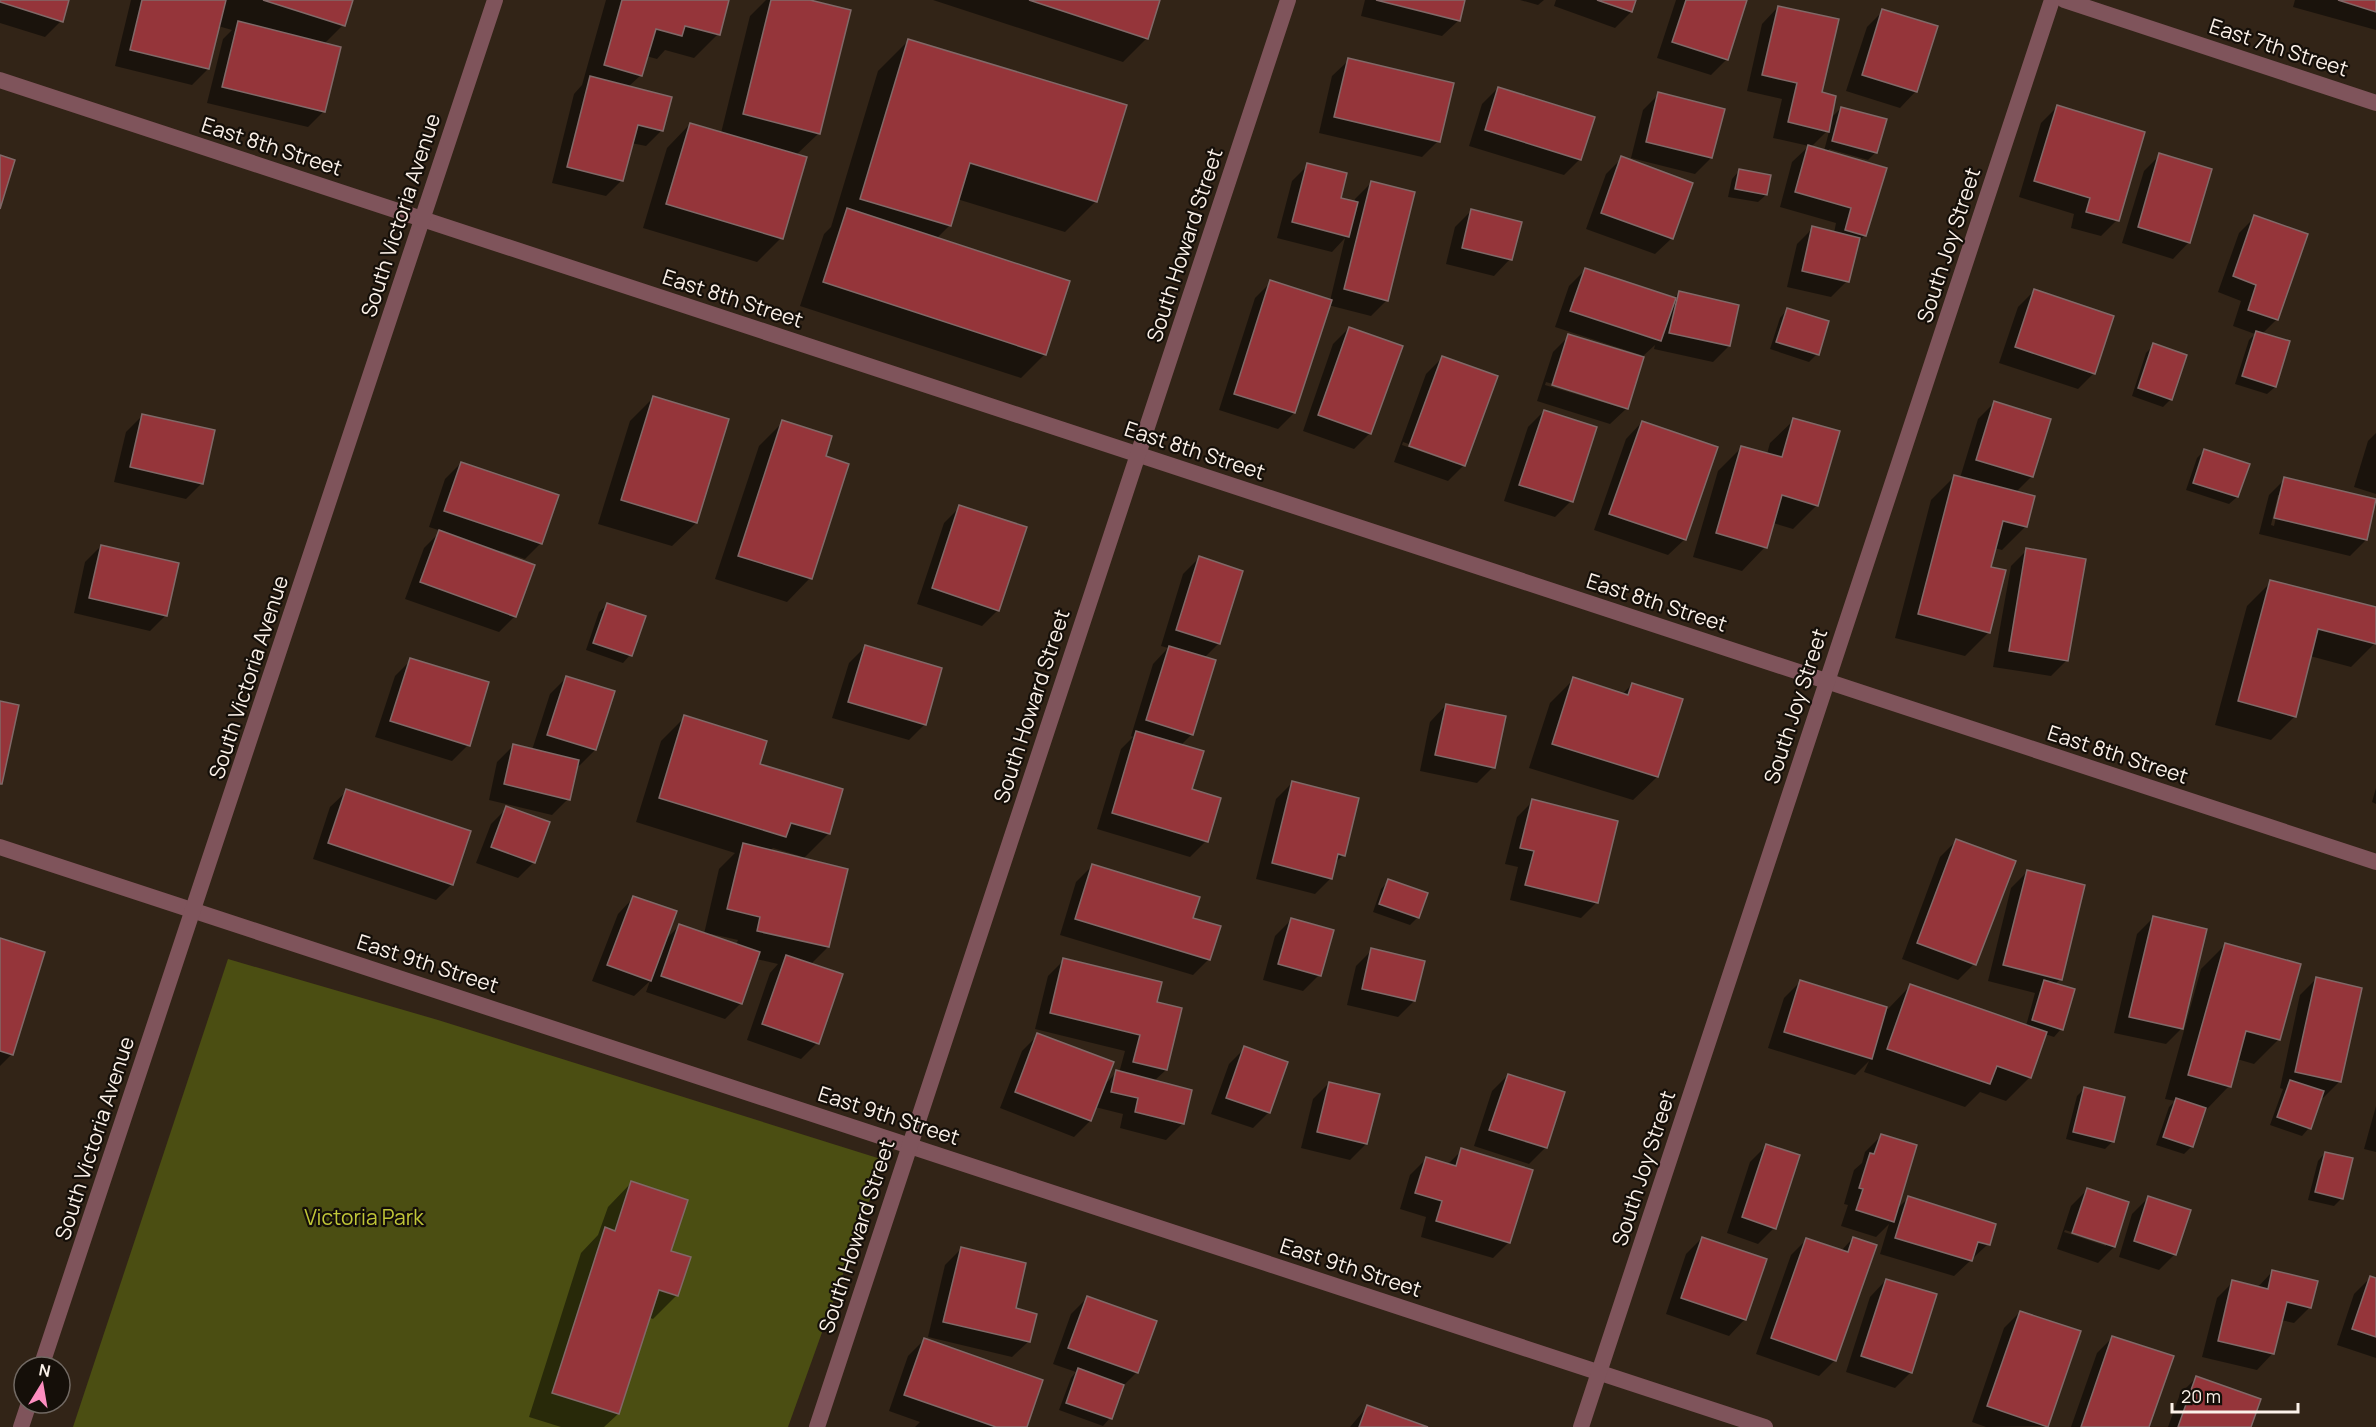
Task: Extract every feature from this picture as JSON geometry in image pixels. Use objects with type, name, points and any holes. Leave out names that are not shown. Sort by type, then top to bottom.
[{"type":"street","name":"South Victoria Avenue","points":[[45,1355],[332,497],[421,219],[495,0]]},
{"type":"street","name":"South Howard Street","points":[[817,1427],[1288,0]]},
{"type":"street","name":"South Joy Street","points":[[1581,1427],[2052,0]]},
{"type":"street","name":"East 7th Street","points":[[2064,0],[2376,103]]},
{"type":"street","name":"East 8th Street","points":[[0,80],[2376,862]]},
{"type":"street","name":"East 9th Street","points":[[0,847],[1765,1427]]},
{"type":"green space","name":"Victoria Park","points":[[228,959],[438,1020],[884,1160],[788,1427],[73,1427]]},
{"type":"building","points":[[0,0],[69,0],[63,22],[0,2]]},
{"type":"building","points":[[142,0],[226,0],[209,69],[130,50]]},
{"type":"building","points":[[263,0],[353,0],[345,26]]},
{"type":"building","points":[[622,0],[729,0],[720,35],[685,26],[682,36],[656,29],[642,76],[604,65]]},
{"type":"building","points":[[771,0],[810,0],[851,10],[820,134],[743,114]]},
{"type":"building","points":[[1029,0],[1160,0],[1148,39]]},
{"type":"building","points":[[1376,0],[1465,0],[1460,21]]},
{"type":"building","points":[[1597,0],[1636,0],[1632,12]]},
{"type":"building","points":[[1686,0],[1747,0],[1728,60],[1672,42]]},
{"type":"building","points":[[2338,0],[2376,0],[2376,12]]},
{"type":"building","points":[[1778,6],[1839,19],[1822,92],[1836,96],[1829,132],[1788,122],[1797,83],[1762,75]]},
{"type":"building","points":[[1882,9],[1938,26],[1917,92],[1862,75]]},
{"type":"building","points":[[238,21],[341,47],[325,112],[222,87]]},
{"type":"building","points":[[908,39],[1127,105],[1097,202],[970,163],[951,226],[860,199]]},
{"type":"building","points":[[1348,58],[1454,83],[1440,142],[1334,117]]},
{"type":"building","points":[[590,76],[672,97],[663,131],[638,125],[623,181],[567,167]]},
{"type":"building","points":[[1498,87],[1595,117],[1581,160],[1485,130]]},
{"type":"building","points":[[1658,92],[1725,109],[1712,158],[1646,142]]},
{"type":"building","points":[[2057,105],[2145,132],[2119,221],[2086,212],[2090,198],[2034,181]]},
{"type":"building","points":[[1841,107],[1887,119],[1877,153],[1832,141]]},
{"type":"building","points":[[690,123],[807,157],[783,239],[666,204]]},
{"type":"building","points":[[1808,145],[1887,168],[1866,236],[1845,230],[1851,208],[1795,192]]},
{"type":"building","points":[[2159,153],[2212,169],[2190,243],[2138,227]]},
{"type":"building","points":[[0,155],[15,160],[0,209]]},
{"type":"building","points":[[1621,156],[1693,183],[1673,239],[1601,213]]},
{"type":"building","points":[[1307,163],[1347,173],[1341,198],[1358,202],[1349,237],[1292,222]]},
{"type":"building","points":[[1739,169],[1771,175],[1767,195],[1735,189]]},
{"type":"building","points":[[1371,181],[1415,192],[1388,301],[1344,289]]},
{"type":"building","points":[[847,208],[1070,281],[1046,355],[823,282]]},
{"type":"building","points":[[1471,209],[1522,222],[1512,260],[1462,248]]},
{"type":"building","points":[[2254,215],[2308,234],[2278,320],[2248,310],[2256,285],[2233,276]]},
{"type":"building","points":[[1812,226],[1860,238],[1849,282],[1802,271]]},
{"type":"building","points":[[1585,268],[1676,298],[1661,341],[1570,311]]},
{"type":"building","points":[[1270,280],[1332,300],[1295,413],[1234,394]]},
{"type":"building","points":[[2034,289],[2114,316],[2095,374],[2015,347]]},
{"type":"building","points":[[1679,291],[1739,305],[1730,346],[1669,333]]},
{"type":"building","points":[[1787,308],[1829,321],[1819,355],[1776,342]]},
{"type":"building","points":[[1349,327],[1403,346],[1371,434],[1318,415]]},
{"type":"building","points":[[2256,331],[2290,341],[2276,387],[2242,376]]},
{"type":"building","points":[[1568,334],[1644,357],[1628,409],[1552,385]]},
{"type":"building","points":[[2153,343],[2187,355],[2172,400],[2138,388]]},
{"type":"building","points":[[1442,356],[1498,376],[1465,466],[1409,446]]},
{"type":"building","points":[[653,396],[729,419],[697,523],[621,500]]},
{"type":"building","points":[[1994,401],[2051,419],[2033,477],[1976,460]]},
{"type":"building","points":[[1544,410],[1597,427],[1573,502],[1519,485]]},
{"type":"building","points":[[142,414],[215,430],[203,484],[130,467]]},
{"type":"building","points":[[1793,418],[1840,431],[1818,506],[1782,495],[1767,548],[1716,533],[1741,446],[1782,457]]},
{"type":"building","points":[[782,420],[832,436],[826,456],[849,464],[812,579],[738,556]]},
{"type":"building","points":[[1642,421],[1718,447],[1686,540],[1609,514]]},
{"type":"building","points":[[2204,449],[2250,464],[2238,497],[2193,483]]},
{"type":"building","points":[[461,462],[559,495],[542,544],[444,511]]},
{"type":"building","points":[[1954,475],[2035,496],[2027,527],[2003,521],[1991,567],[2006,570],[1990,633],[1918,614]]},
{"type":"building","points":[[2284,477],[2376,499],[2367,540],[2274,518]]},
{"type":"building","points":[[959,505],[1027,527],[999,611],[932,588]]},
{"type":"building","points":[[439,530],[535,565],[516,617],[420,582]]},
{"type":"building","points":[[101,545],[179,563],[167,616],[89,598]]},
{"type":"building","points":[[2026,548],[2086,559],[2068,661],[2009,651]]},
{"type":"building","points":[[1199,556],[1243,571],[1220,644],[1176,630]]},
{"type":"building","points":[[2270,580],[2376,607],[2376,644],[2318,629],[2296,717],[2238,701]]},
{"type":"building","points":[[607,603],[646,616],[632,656],[593,643]]},
{"type":"building","points":[[865,645],[942,668],[926,725],[848,702]]},
{"type":"building","points":[[1169,646],[1216,660],[1193,735],[1146,720]]},
{"type":"building","points":[[410,658],[489,682],[470,746],[390,721]]},
{"type":"building","points":[[566,676],[615,691],[596,750],[547,735]]},
{"type":"building","points":[[1573,677],[1628,695],[1632,683],[1683,699],[1658,777],[1552,744]]},
{"type":"building","points":[[0,701],[19,705],[2,784],[0,784]]},
{"type":"building","points":[[1446,704],[1506,716],[1495,768],[1435,755]]},
{"type":"building","points":[[684,715],[767,741],[760,764],[843,789],[830,834],[791,823],[786,837],[659,798]]},
{"type":"building","points":[[1136,731],[1204,751],[1192,789],[1221,798],[1208,842],[1112,813]]},
{"type":"building","points":[[513,744],[579,760],[570,800],[504,784]]},
{"type":"building","points":[[1292,781],[1359,798],[1345,856],[1338,854],[1332,879],[1272,863]]},
{"type":"building","points":[[346,789],[471,831],[453,885],[328,843]]},
{"type":"building","points":[[1532,799],[1618,821],[1598,903],[1525,885],[1534,851],[1520,848]]},
{"type":"building","points":[[506,806],[550,822],[535,863],[491,847]]},
{"type":"building","points":[[1956,839],[2016,861],[1976,965],[1917,943]]},
{"type":"building","points":[[743,843],[848,869],[829,947],[757,931],[760,917],[727,909]]},
{"type":"building","points":[[1092,864],[1200,897],[1193,918],[1221,926],[1210,960],[1075,919]]},
{"type":"building","points":[[2027,870],[2085,885],[2062,980],[2003,965]]},
{"type":"building","points":[[1388,879],[1428,893],[1419,918],[1379,904]]},
{"type":"building","points":[[633,896],[677,911],[651,981],[607,965]]},
{"type":"building","points":[[2153,916],[2207,929],[2183,1029],[2129,1017]]},
{"type":"building","points":[[1291,918],[1334,930],[1321,976],[1278,964]]},
{"type":"building","points":[[679,924],[760,952],[742,1004],[661,976]]},
{"type":"building","points":[[0,938],[45,952],[13,1055],[0,1051]]},
{"type":"building","points":[[2225,943],[2301,964],[2280,1040],[2246,1031],[2231,1087],[2188,1075]]},
{"type":"building","points":[[1371,948],[1425,961],[1415,1001],[1362,989]]},
{"type":"building","points":[[786,955],[843,974],[819,1044],[762,1024]]},
{"type":"building","points":[[1063,958],[1162,982],[1157,1002],[1182,1008],[1167,1070],[1133,1062],[1140,1035],[1050,1013]]},
{"type":"building","points":[[2316,977],[2362,988],[2341,1082],[2295,1072]]},
{"type":"building","points":[[1800,980],[1887,1007],[1872,1059],[1784,1032]]},
{"type":"building","points":[[2044,980],[2075,989],[2063,1030],[2032,1020]]},
{"type":"building","points":[[1910,984],[2047,1032],[2031,1078],[1997,1066],[1990,1084],[1887,1049]]},
{"type":"building","points":[[1037,1033],[1114,1062],[1091,1121],[1015,1092]]},
{"type":"building","points":[[1244,1046],[1288,1062],[1270,1113],[1226,1098]]},
{"type":"building","points":[[1116,1070],[1192,1090],[1184,1124],[1135,1112],[1138,1098],[1111,1092]]},
{"type":"building","points":[[1508,1074],[1565,1092],[1547,1148],[1489,1130]]},
{"type":"building","points":[[2290,1080],[2324,1091],[2311,1129],[2277,1117]]},
{"type":"building","points":[[1329,1082],[1380,1094],[1367,1144],[1317,1132]]},
{"type":"building","points":[[2084,1087],[2125,1097],[2114,1142],[2073,1132]]},
{"type":"building","points":[[2176,1098],[2206,1108],[2193,1147],[2163,1137]]},
{"type":"building","points":[[1881,1134],[1917,1145],[1894,1222],[1856,1210],[1863,1189],[1859,1188],[1870,1153],[1874,1154]]},
{"type":"building","points":[[1766,1144],[1800,1155],[1776,1229],[1742,1217]]},
{"type":"building","points":[[1461,1148],[1533,1170],[1510,1243],[1436,1221],[1442,1201],[1415,1193],[1426,1157],[1456,1166]]},
{"type":"building","points":[[2325,1152],[2353,1158],[2343,1199],[2315,1192]]},
{"type":"building","points":[[631,1181],[688,1200],[671,1251],[691,1257],[678,1296],[659,1290],[619,1414],[552,1393],[605,1227],[615,1231]]},
{"type":"building","points":[[2087,1188],[2129,1202],[2115,1247],[2072,1233]]},
{"type":"building","points":[[1908,1196],[1996,1224],[1990,1245],[1978,1242],[1972,1261],[1895,1238]]},
{"type":"building","points":[[2148,1196],[2191,1210],[2176,1255],[2134,1241]]},
{"type":"building","points":[[1702,1237],[1767,1259],[1746,1320],[1681,1298]]},
{"type":"building","points":[[1853,1237],[1877,1245],[1836,1361],[1771,1338],[1806,1238],[1848,1252]]},
{"type":"building","points":[[961,1247],[1026,1263],[1016,1308],[1037,1314],[1030,1342],[943,1322]]},
{"type":"building","points":[[2272,1270],[2318,1281],[2311,1308],[2287,1302],[2274,1354],[2218,1341],[2232,1280],[2268,1289]]},
{"type":"building","points":[[2370,1276],[2376,1278],[2376,1337],[2352,1329]]},
{"type":"building","points":[[1886,1279],[1937,1294],[1912,1373],[1861,1356]]},
{"type":"building","points":[[1087,1296],[1157,1321],[1138,1373],[1068,1348]]},
{"type":"building","points":[[2020,1311],[2081,1331],[2048,1427],[1987,1406]]},
{"type":"building","points":[[2112,1336],[2174,1356],[2149,1427],[2081,1427]]},
{"type":"building","points":[[924,1338],[1043,1380],[1027,1427],[996,1427],[904,1395]]},
{"type":"building","points":[[1078,1368],[1124,1385],[1112,1419],[1066,1403]]},
{"type":"building","points":[[2196,1376],[2261,1399],[2251,1427],[2178,1427]]},
{"type":"building","points":[[1367,1405],[1428,1427],[1359,1427]]}]
